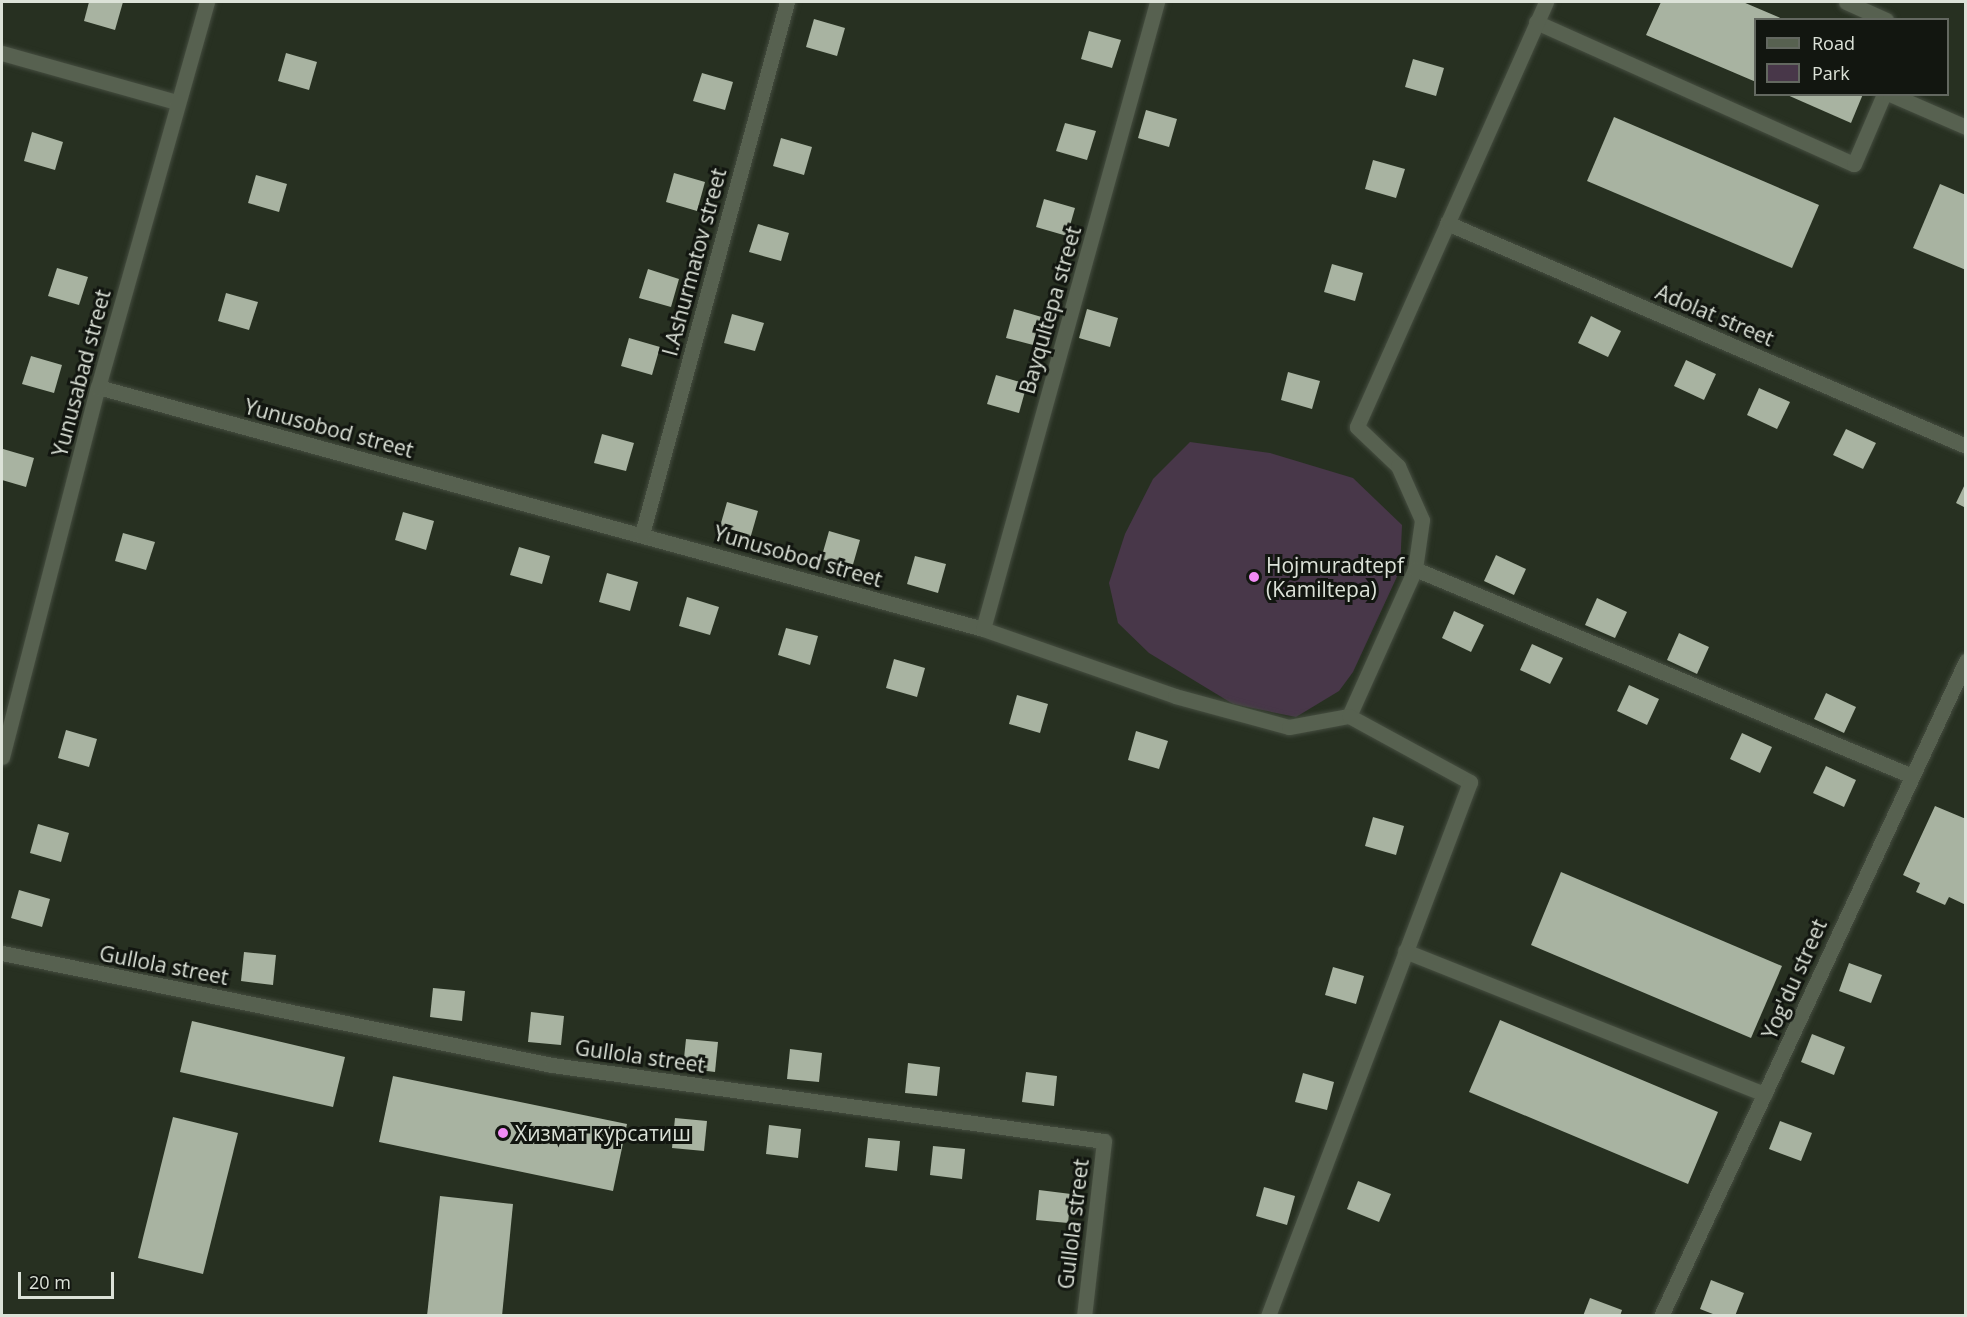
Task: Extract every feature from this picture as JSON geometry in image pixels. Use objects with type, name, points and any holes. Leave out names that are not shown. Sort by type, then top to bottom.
[{"type":"street","name":"Yunusabad street","points":[[2,757],[98,387],[176,102],[207,2]]},
{"type":"street","name":"I.Ashurmatov street","points":[[642,534],[787,2]]},
{"type":"street","name":"Bayqultepa street","points":[[983,629],[1157,2]]},
{"type":"street","points":[[1268,1316],[1470,782],[1349,716],[1415,569],[1422,520],[1398,466],[1357,427],[1546,2]]},
{"type":"street","points":[[1846,2],[1882,18]]},
{"type":"street","points":[[1536,22],[1854,164],[1883,96]]},
{"type":"street","points":[[2,53],[176,102]]},
{"type":"street","points":[[1895,96],[1965,127]]},
{"type":"street","name":"Adolat street","points":[[1447,224],[1965,446]]},
{"type":"street","name":"Yunusobod street","points":[[98,387],[983,629],[1175,696],[1289,727],[1349,716]]},
{"type":"street","points":[[1415,569],[1912,776]]},
{"type":"street","name":"Yog'du street","points":[[1661,1316],[1965,661]]},
{"type":"street","points":[[1406,951],[1766,1094]]},
{"type":"street","name":"Gullola street","points":[[2,953],[552,1065],[1104,1141],[1084,1316]]},
{"type":"green space","name":"Hojmuradtepf (Kamiltepa)","points":[[1190,442],[1270,453],[1353,478],[1402,525],[1400,570],[1353,672],[1339,691],[1296,717],[1233,704],[1149,653],[1118,623],[1109,583],[1125,534],[1153,479]]},
{"type":"building","points":[[89,2],[123,2],[115,30],[84,21]]},
{"type":"building","points":[[1661,2],[1743,2],[1780,18],[1754,18],[1754,81],[1646,35]]},
{"type":"building","points":[[814,19],[845,28],[837,56],[806,47]]},
{"type":"building","points":[[1089,31],[1121,40],[1112,68],[1081,59]]},
{"type":"building","points":[[286,53],[317,62],[309,90],[278,81]]},
{"type":"building","points":[[1413,59],[1444,68],[1436,96],[1405,87]]},
{"type":"building","points":[[702,73],[733,82],[725,110],[693,101]]},
{"type":"building","points":[[1790,96],[1862,96],[1851,123]]},
{"type":"building","points":[[1146,110],[1177,119],[1169,147],[1138,138]]},
{"type":"building","points":[[1614,117],[1819,205],[1792,268],[1587,181]]},
{"type":"building","points":[[1065,123],[1096,131],[1087,160],[1056,151]]},
{"type":"building","points":[[32,132],[63,142],[55,170],[24,161]]},
{"type":"building","points":[[781,138],[812,147],[804,175],[773,166]]},
{"type":"building","points":[[1373,160],[1405,169],[1396,198],[1365,189]]},
{"type":"building","points":[[674,173],[705,182],[697,211],[666,202]]},
{"type":"building","points":[[256,175],[287,184],[279,212],[248,203]]},
{"type":"building","points":[[1940,184],[1966,195],[1966,270],[1913,248]]},
{"type":"building","points":[[1044,199],[1075,208],[1067,236],[1036,227]]},
{"type":"building","points":[[758,224],[789,233],[781,261],[749,252]]},
{"type":"building","points":[[1332,264],[1363,273],[1355,301],[1324,292]]},
{"type":"building","points":[[57,268],[88,277],[79,305],[48,296]]},
{"type":"building","points":[[648,269],[679,279],[671,307],[639,298]]},
{"type":"building","points":[[226,293],[258,302],[249,330],[218,321]]},
{"type":"building","points":[[1014,309],[1045,318],[1037,346],[1006,338]]},
{"type":"building","points":[[1087,309],[1118,318],[1110,347],[1079,338]]},
{"type":"building","points":[[732,314],[764,323],[755,351],[724,343]]},
{"type":"building","points":[[1591,316],[1621,331],[1608,357],[1578,343]]},
{"type":"building","points":[[629,338],[660,347],[652,375],[621,366]]},
{"type":"building","points":[[31,356],[62,365],[54,393],[22,384]]},
{"type":"building","points":[[1686,360],[1716,374],[1704,400],[1674,386]]},
{"type":"building","points":[[1288,372],[1320,381],[1312,409],[1281,400]]},
{"type":"building","points":[[996,375],[1027,384],[1019,413],[987,404]]},
{"type":"building","points":[[1759,388],[1790,402],[1777,429],[1747,415]]},
{"type":"building","points":[[1846,429],[1876,443],[1863,469],[1833,455]]},
{"type":"building","points":[[602,434],[634,443],[626,471],[594,463]]},
{"type":"building","points":[[3,449],[34,458],[26,487],[2,480]]},
{"type":"building","points":[[1966,482],[1966,508],[1956,503]]},
{"type":"building","points":[[727,502],[758,511],[750,539],[719,530]]},
{"type":"building","points":[[403,512],[434,521],[426,550],[395,540]]},
{"type":"building","points":[[829,531],[860,540],[852,568],[821,559]]},
{"type":"building","points":[[123,533],[155,542],[146,570],[115,561]]},
{"type":"building","points":[[519,547],[550,556],[542,584],[510,575]]},
{"type":"building","points":[[1496,555],[1526,569],[1514,595],[1484,581]]},
{"type":"building","points":[[915,556],[946,564],[938,593],[907,584]]},
{"type":"building","points":[[607,573],[638,582],[630,611],[599,602]]},
{"type":"building","points":[[687,597],[719,607],[710,635],[679,626]]},
{"type":"building","points":[[1597,598],[1627,612],[1615,638],[1585,625]]},
{"type":"building","points":[[1454,611],[1484,625],[1471,652],[1442,638]]},
{"type":"building","points":[[786,628],[818,636],[810,665],[778,655]]},
{"type":"building","points":[[1679,633],[1709,647],[1697,674],[1667,660]]},
{"type":"building","points":[[1532,644],[1563,658],[1550,684],[1520,670]]},
{"type":"building","points":[[894,659],[925,668],[917,697],[886,688]]},
{"type":"building","points":[[1629,685],[1659,699],[1647,725],[1617,711]]},
{"type":"building","points":[[1826,693],[1856,707],[1844,733],[1814,719]]},
{"type":"building","points":[[1017,695],[1048,704],[1040,733],[1009,724]]},
{"type":"building","points":[[66,730],[97,739],[89,767],[58,758]]},
{"type":"building","points":[[1136,731],[1168,741],[1159,769],[1128,760]]},
{"type":"building","points":[[1742,733],[1772,747],[1760,773],[1730,759]]},
{"type":"building","points":[[1826,766],[1856,780],[1844,807],[1813,793]]},
{"type":"building","points":[[1935,806],[1966,819],[1966,905],[1949,897],[1945,905],[1916,892],[1920,883],[1903,875]]},
{"type":"building","points":[[1373,817],[1404,826],[1396,855],[1365,846]]},
{"type":"building","points":[[38,824],[69,833],[61,862],[30,853]]},
{"type":"building","points":[[1561,872],[1782,966],[1751,1038],[1531,945]]},
{"type":"building","points":[[19,890],[50,899],[42,927],[11,918]]},
{"type":"building","points":[[244,952],[276,955],[273,985],[241,981]]},
{"type":"building","points":[[1849,963],[1882,975],[1871,1003],[1839,991]]},
{"type":"building","points":[[1333,967],[1364,976],[1356,1004],[1325,995]]},
{"type":"building","points":[[433,988],[465,991],[462,1021],[430,1017]]},
{"type":"building","points":[[531,1012],[564,1016],[561,1045],[528,1042]]},
{"type":"building","points":[[1500,1020],[1718,1112],[1688,1184],[1469,1092]]},
{"type":"building","points":[[192,1021],[345,1057],[333,1107],[180,1072]]},
{"type":"building","points":[[1812,1034],[1845,1047],[1834,1075],[1801,1062]]},
{"type":"building","points":[[686,1039],[718,1042],[715,1072],[683,1068]]},
{"type":"building","points":[[790,1049],[822,1053],[819,1082],[787,1079]]},
{"type":"building","points":[[908,1063],[940,1067],[937,1096],[905,1093]]},
{"type":"building","points":[[1026,1072],[1057,1076],[1054,1106],[1022,1102]]},
{"type":"building","points":[[1303,1073],[1334,1082],[1327,1110],[1295,1102]]},
{"type":"building","name":"Хизмат курсатиш","points":[[393,1076],[627,1124],[613,1191],[379,1142]]},
{"type":"building","points":[[173,1117],[238,1133],[203,1274],[138,1258]]},
{"type":"building","points":[[675,1118],[707,1121],[704,1151],[672,1148]]},
{"type":"building","points":[[1780,1121],[1812,1133],[1801,1161],[1769,1149]]},
{"type":"building","points":[[769,1125],[801,1129],[798,1158],[766,1154]]},
{"type":"building","points":[[868,1138],[900,1141],[897,1171],[865,1167]]},
{"type":"building","points":[[933,1146],[965,1149],[962,1179],[930,1175]]},
{"type":"building","points":[[1358,1181],[1391,1194],[1379,1222],[1347,1209]]},
{"type":"building","points":[[1264,1187],[1295,1196],[1287,1225],[1256,1216]]},
{"type":"building","points":[[1039,1190],[1071,1194],[1068,1223],[1036,1220]]},
{"type":"building","name":"Хизмат курсатиш","points":[[440,1196],[513,1204],[502,1316],[427,1316]]},
{"type":"building","points":[[1711,1280],[1744,1293],[1735,1316],[1718,1316],[1700,1309]]},
{"type":"building","points":[[1590,1298],[1622,1310],[1620,1316],[1583,1316]]},
{"type":"place","name":"Hojmuradtepf (Kamiltepa)","points":[[1254,577]]},
{"type":"place","name":"Хизмат курсатиш","points":[[503,1133]]}]
